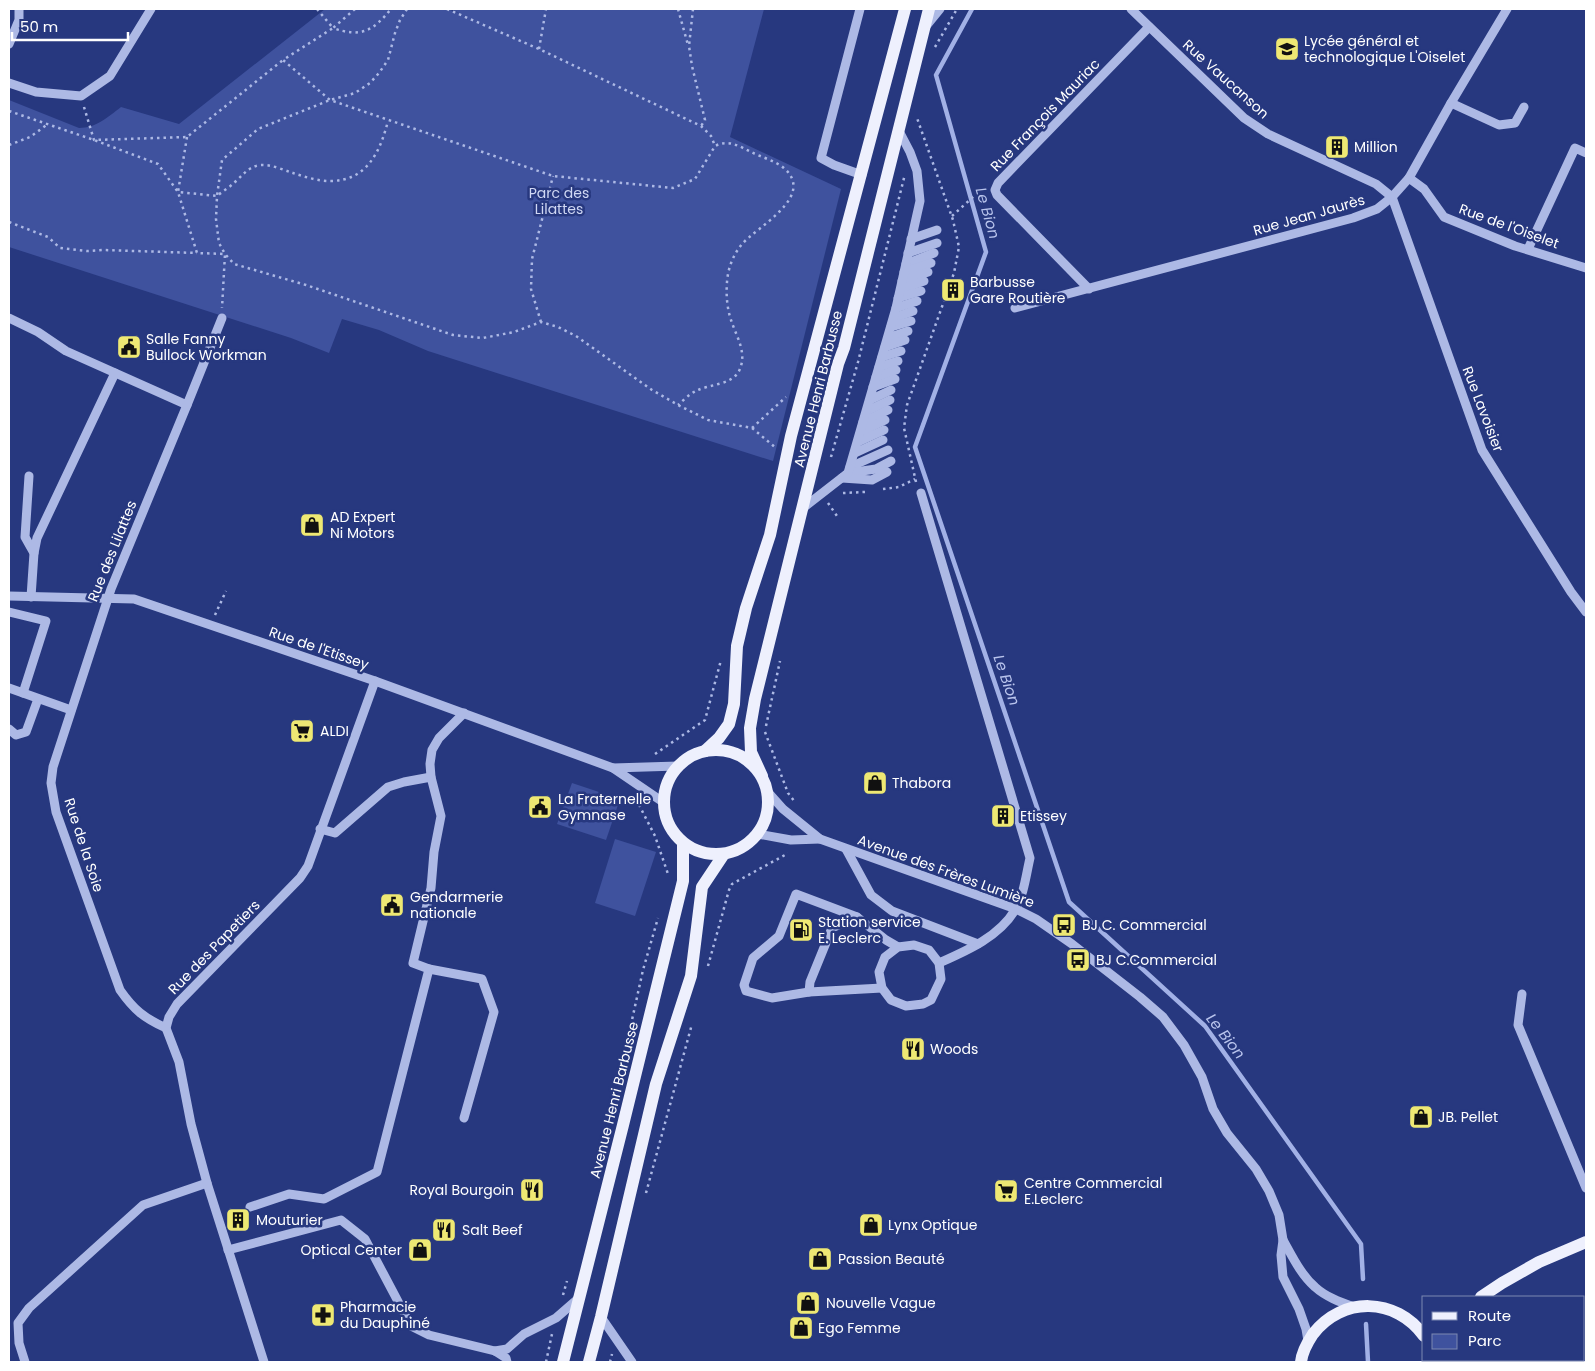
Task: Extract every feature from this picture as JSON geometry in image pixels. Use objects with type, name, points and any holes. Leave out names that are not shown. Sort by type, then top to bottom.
[{"type":"main road","name":"Avenue Henri Barbusse","points":[[705,751],[719,738],[729,724],[734,704],[737,646],[746,608],[770,535],[791,436],[905,9]]},
{"type":"main road","name":"Avenue Henri Barbusse","points":[[762,776],[751,752],[750,728],[755,699],[838,364],[844,348],[930,9]]},
{"type":"main road","points":[[705,751],[727,751],[747,760],[762,776],[769,796],[767,816],[758,834],[745,846],[734,852],[704,854],[683,844],[667,822],[663,802],[665,788],[673,771],[688,758],[705,751]]},
{"type":"main road","name":"Avenue Henri Barbusse","points":[[563,1362],[624,1125],[683,881],[683,844]]},
{"type":"main road","points":[[589,1362],[656,1084],[691,976],[702,887],[724,854]]},
{"type":"main road","points":[[1483,1296],[1539,1262],[1586,1242]]},
{"type":"main road","points":[[1301,1362],[1308,1341],[1320,1326],[1335,1314],[1354,1307],[1374,1306],[1394,1311],[1417,1321]]},
{"type":"street","points":[[9,44],[19,20],[19,9]]},
{"type":"street","points":[[9,82],[36,92],[81,96],[110,76],[151,9]]},
{"type":"street","points":[[860,9],[820,158],[862,175]]},
{"type":"street","points":[[925,28],[940,9]]},
{"type":"street","name":"Rue Vaucanson","points":[[1131,9],[1244,118],[1268,134],[1376,184],[1392,198]]},
{"type":"street","name":"Rue Jean Jaurès","points":[[1015,308],[1353,218],[1377,209],[1392,198],[1409,178],[1507,9]]},
{"type":"street","name":"Rue François Mauriac","points":[[1090,289],[997,195],[995,190],[998,183],[1150,27]]},
{"type":"street","points":[[1451,103],[1499,126],[1515,123],[1524,107]]},
{"type":"street","points":[[847,473],[858,442],[894,318],[920,201],[917,171],[899,131]]},
{"type":"street","points":[[1528,250],[1576,148],[1586,152]]},
{"type":"street","name":"Rue de l'Oiselet","points":[[1409,178],[1424,189],[1444,217],[1528,250],[1586,268]]},
{"type":"street","name":"Rue Lavoisier","points":[[1392,198],[1482,450],[1571,592],[1586,612]]},
{"type":"street","points":[[911,239],[937,230]]},
{"type":"street","points":[[908,253],[937,242]]},
{"type":"street","points":[[903,276],[934,253]]},
{"type":"street","points":[[903,276],[930,267]]},
{"type":"street","points":[[903,276],[924,282]]},
{"type":"street","points":[[897,303],[921,291]]},
{"type":"street","points":[[897,303],[917,301]]},
{"type":"street","points":[[894,318],[913,311]]},
{"type":"street","points":[[9,318],[38,332],[66,351],[187,405]]},
{"type":"street","name":"Rue des Lilattes","points":[[71,710],[108,598],[222,318]]},
{"type":"street","points":[[891,327],[911,321]]},
{"type":"street","points":[[886,343],[908,331]]},
{"type":"street","points":[[886,343],[905,340]]},
{"type":"street","points":[[882,357],[901,350]]},
{"type":"street","points":[[876,377],[897,365],[879,367]]},
{"type":"street","points":[[31,596],[34,552],[37,538],[115,372]]},
{"type":"street","points":[[873,388],[895,379]]},
{"type":"street","points":[[866,411],[890,395],[870,400]]},
{"type":"street","points":[[864,422],[888,410]]},
{"type":"street","points":[[861,432],[885,420]]},
{"type":"street","points":[[854,453],[883,435],[858,442]]},
{"type":"street","points":[[803,508],[847,473],[888,450]]},
{"type":"street","points":[[847,473],[876,468],[891,461]]},
{"type":"street","points":[[847,473],[872,480],[887,472]]},
{"type":"street","points":[[29,476],[25,537],[34,552]]},
{"type":"street","points":[[921,493],[1030,858],[1024,887],[1016,909],[1009,919],[992,935],[978,944],[939,963]]},
{"type":"street","points":[[10,596],[9,612],[46,621],[23,693]]},
{"type":"street","name":"Rue de l'Etissey","points":[[10,596],[134,599],[374,681],[613,768],[663,802]]},
{"type":"street","name":"Rue des Papetiers","points":[[166,1028],[169,1016],[177,1004],[300,878],[308,866],[374,681]]},
{"type":"street","points":[[9,688],[71,710]]},
{"type":"street","points":[[9,729],[16,735],[26,732],[38,698]]},
{"type":"street","name":"Rue de la Soie","points":[[71,710],[53,767],[51,784],[56,812],[120,990],[132,1006],[149,1020],[166,1028]]},
{"type":"street","points":[[464,713],[435,743],[432,750],[431,777],[441,816],[434,852],[431,888],[413,963],[430,969],[482,979],[494,1012],[464,1118]]},
{"type":"street","name":"Rue de l'Etissey","points":[[613,768],[678,766]]},
{"type":"street","points":[[320,829],[335,833],[388,786],[431,777]]},
{"type":"street","name":"Avenue des Frères Lumière","points":[[766,790],[782,809],[820,839],[1016,909],[1036,919],[1072,944],[1140,997],[1163,1018],[1184,1045],[1202,1077],[1213,1110],[1227,1132],[1256,1169],[1269,1191],[1279,1215],[1283,1240],[1281,1256],[1283,1277],[1299,1310],[1308,1341]]},
{"type":"street","name":"Avenue des Frères Lumière","points":[[758,834],[791,840],[820,839]]},
{"type":"street","points":[[846,848],[871,895],[892,911],[978,944]]},
{"type":"street","points":[[882,988],[809,992],[772,998],[746,991],[744,985],[753,958],[779,936],[796,894],[857,917],[898,947]]},
{"type":"street","points":[[809,992],[810,982],[832,928],[857,917]]},
{"type":"street","points":[[914,944],[929,950],[939,963],[941,979],[931,1000],[922,1004],[906,1006],[892,1000],[882,988],[879,972],[885,957],[898,947],[914,944]]},
{"type":"street","points":[[250,1206],[289,1194],[324,1199],[377,1172],[430,969]]},
{"type":"street","points":[[1522,994],[1518,1025],[1586,1188]]},
{"type":"street","points":[[166,1028],[179,1062],[191,1124],[207,1183],[264,1362]]},
{"type":"street","points":[[25,1362],[19,1343],[18,1323],[29,1308],[143,1205],[207,1183]]},
{"type":"street","points":[[228,1250],[341,1220],[365,1239],[411,1326],[429,1335],[495,1351],[506,1358],[507,1362]]},
{"type":"street","name":"Avenue des Frères Lumière","points":[[1283,1240],[1298,1265],[1314,1286],[1334,1300],[1354,1307]]},
{"type":"street","points":[[495,1351],[507,1349],[524,1334],[556,1318],[579,1298]]},
{"type":"street","points":[[601,1317],[632,1362]]},
{"type":"path","points":[[317,9],[333,28],[346,33],[357,34],[379,23],[390,9]]},
{"type":"path","points":[[94,140],[188,137],[283,60],[333,28],[355,9]]},
{"type":"path","points":[[407,9],[395,33],[388,60],[380,73],[370,83],[355,93],[330,100],[258,128],[222,160],[216,219],[219,243],[225,254],[234,264],[306,285],[453,335],[483,338],[514,332],[540,322],[558,327],[576,336],[644,384],[678,405],[708,420],[752,428],[779,451]]},
{"type":"path","points":[[448,9],[539,49],[701,126],[711,136],[715,146]]},
{"type":"path","points":[[539,49],[546,9]]},
{"type":"path","points":[[678,9],[689,46],[705,120],[701,126]]},
{"type":"path","points":[[689,46],[693,9]]},
{"type":"path","points":[[934,49],[957,9]]},
{"type":"path","points":[[283,60],[330,100],[553,176],[673,188],[695,179],[715,146],[723,142],[732,144],[784,168],[790,174],[793,184],[788,202],[775,217],[742,244],[730,263],[727,282],[727,304],[743,354],[742,364],[732,380],[694,392],[678,405]]},
{"type":"path","points":[[81,96],[94,140]]},
{"type":"path","points":[[9,111],[158,164],[178,192],[197,253]]},
{"type":"path","points":[[915,126],[917,118],[952,216],[959,247],[954,273],[907,405],[904,428],[914,479],[921,493]]},
{"type":"path","points":[[178,192],[217,196],[235,183],[245,171],[260,165],[275,167],[330,182],[346,180],[360,174],[370,164],[388,121]]},
{"type":"path","points":[[9,145],[30,137],[48,124]]},
{"type":"path","points":[[178,192],[188,137]]},
{"type":"path","points":[[858,362],[910,152]]},
{"type":"path","points":[[540,322],[531,289],[532,258],[553,176]]},
{"type":"path","points":[[952,216],[975,194]]},
{"type":"path","points":[[9,222],[48,237],[60,248],[87,251],[225,254]]},
{"type":"path","points":[[222,318],[225,254]]},
{"type":"path","points":[[752,428],[786,397]]},
{"type":"path","points":[[820,494],[837,516]]},
{"type":"path","points":[[210,625],[226,591]]},
{"type":"path","points":[[643,766],[646,760],[705,720],[722,659]]},
{"type":"path","points":[[637,784],[633,793],[655,836],[670,878]]},
{"type":"path","points":[[626,1047],[643,970],[659,915]]},
{"type":"path","points":[[546,1362],[556,1318],[568,1281]]},
{"type":"green space","name":"Parc des Lilattes","points":[[325,9],[447,9],[459,13],[451,9],[764,9],[730,137],[841,189],[773,461],[428,351],[379,330],[342,319],[329,353],[291,338],[9,247],[9,100],[79,128],[96,124],[121,107],[179,124]]},
{"type":"green space","points":[[572,783],[620,799],[606,840],[557,824]]},
{"type":"green space","points":[[615,839],[656,852],[635,916],[595,903]]},
{"type":"waterway","name":"Le Bion","points":[[972,9],[936,75],[986,252],[915,447],[1069,902],[1205,1026],[1361,1244],[1363,1279]]},
{"type":"waterway","name":"Le Bion","points":[[1366,1324],[1368,1362]]},
{"type":"place","name":"Lycée général et technologique L'Oiselet","points":[[1287,49]]},
{"type":"place","name":"Million","points":[[1337,147]]},
{"type":"place","name":"Barbusse Gare Routière","points":[[953,290]]},
{"type":"place","name":"Salle Fanny Bullock Workman","points":[[129,347]]},
{"type":"place","name":"AD Expert Ni Motors","points":[[312,525]]},
{"type":"place","name":"ALDI","points":[[302,731]]},
{"type":"place","name":"Thabora","points":[[875,783]]},
{"type":"place","name":"La Fraternelle Gymnase","points":[[540,807]]},
{"type":"place","name":"Etissey","points":[[1003,816]]},
{"type":"place","name":"Gendarmerie nationale","points":[[392,905]]},
{"type":"place","name":"BJ C. Commercial","points":[[1064,925]]},
{"type":"place","name":"Station service E. Leclerc","points":[[801,930]]},
{"type":"place","name":"BJ C.Commercial","points":[[1078,960]]},
{"type":"place","name":"Woods","points":[[913,1049]]},
{"type":"place","name":"JB. Pellet","points":[[1421,1117]]},
{"type":"place","name":"Royal Bourgoin","points":[[532,1190]]},
{"type":"place","name":"Centre Commercial E.Leclerc","points":[[1006,1191]]},
{"type":"place","name":"Mouturier","points":[[238,1220]]},
{"type":"place","name":"Lynx Optique","points":[[871,1225]]},
{"type":"place","name":"Salt Beef","points":[[444,1230]]},
{"type":"place","name":"Optical Center","points":[[420,1250]]},
{"type":"place","name":"Passion Beauté","points":[[820,1259]]},
{"type":"place","name":"Nouvelle Vague","points":[[808,1303]]},
{"type":"place","name":"Pharmacie du Dauphiné","points":[[323,1315]]},
{"type":"place","name":"Ego Femme","points":[[801,1328]]}]
